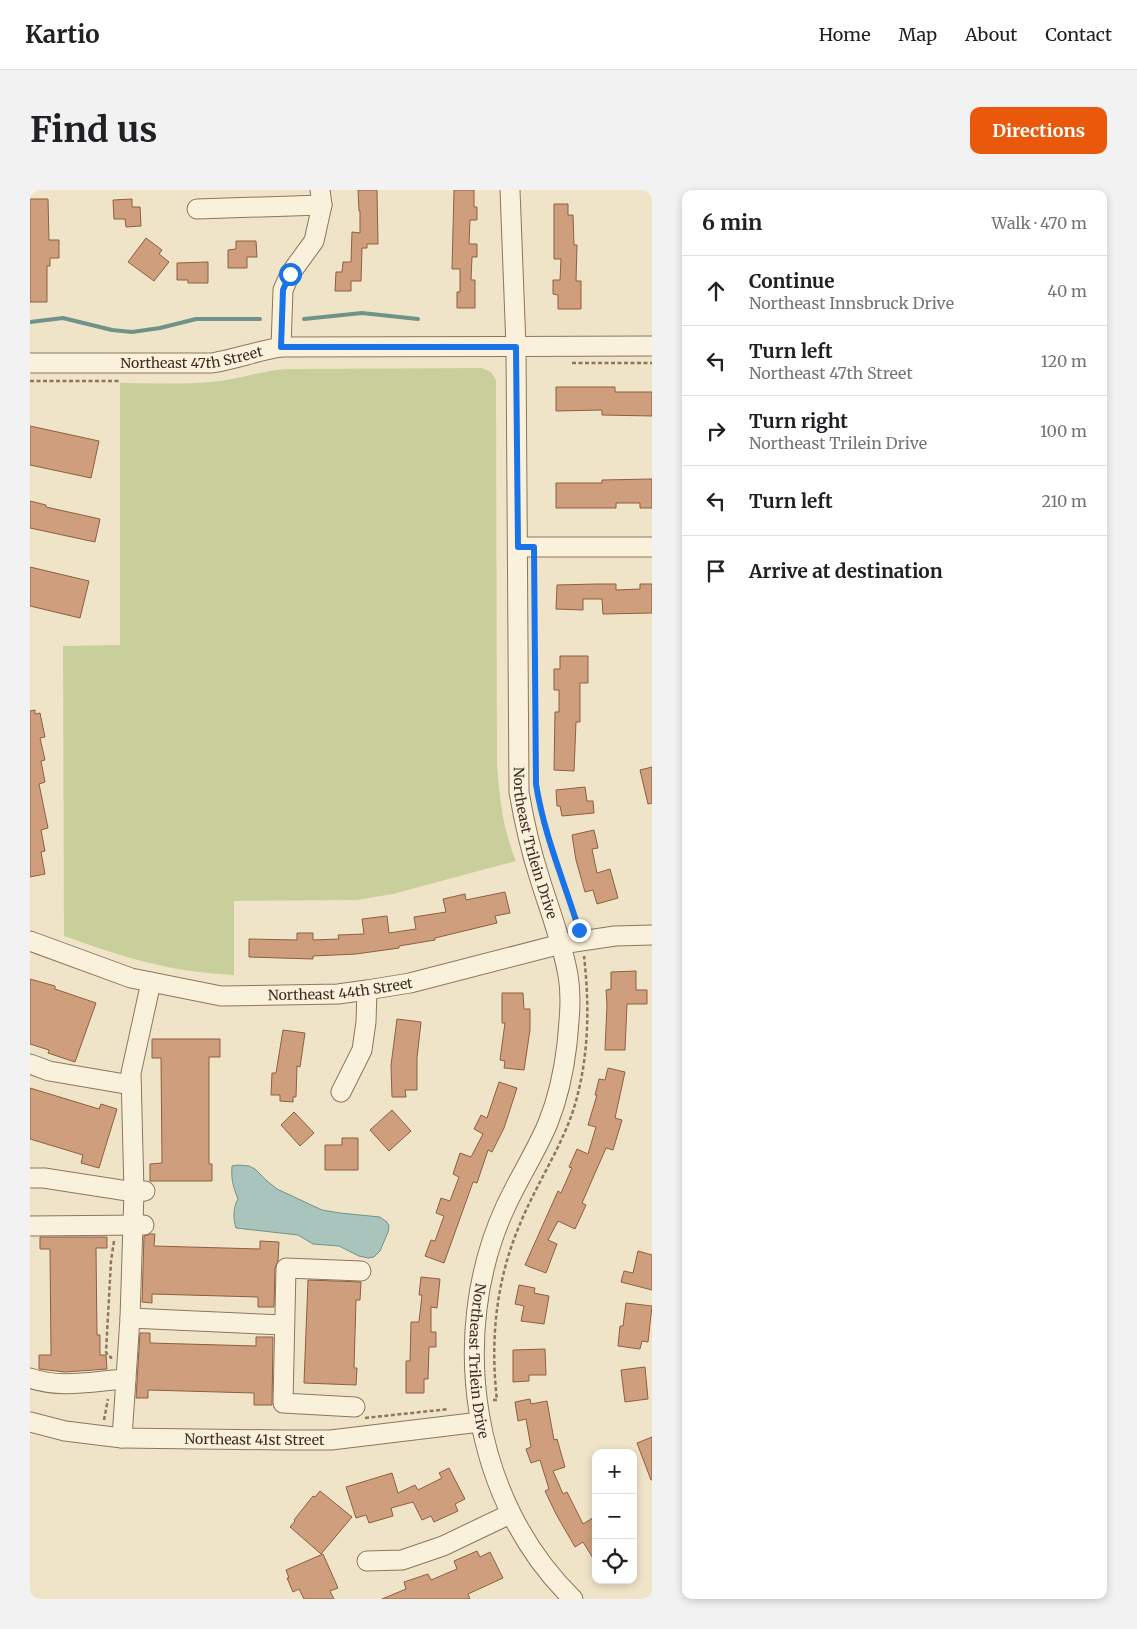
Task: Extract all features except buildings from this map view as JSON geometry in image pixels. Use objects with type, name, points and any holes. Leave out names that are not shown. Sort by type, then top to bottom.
[{"type":"street","name":"Northeast Trilein Drive","points":[[510,190],[516,347],[519,792],[526,829],[561,944],[568,976],[570,1008],[561,1079],[548,1122],[505,1208],[485,1267],[480,1290],[476,1331],[475,1373],[480,1422],[494,1474],[510,1514],[538,1560],[554,1581],[573,1599]]},
{"type":"street","points":[[197,210],[321,198],[314,241],[290,274],[283,290],[281,347]]},
{"type":"street","name":"Northeast 47th Street","points":[[30,363],[212,363],[229,360],[260,350],[281,347],[652,346]]},
{"type":"street","points":[[518,547],[652,547]]},
{"type":"street","name":"Northeast 44th Street","points":[[30,941],[131,978],[221,996],[338,994],[410,983],[582,940],[615,936],[652,935]]},
{"type":"street","points":[[123,1430],[118,1380],[130,1318],[132,1225],[140,1191],[131,1073],[151,982]]},
{"type":"street","points":[[342,1092],[362,1050],[366,1022],[366,990]]},
{"type":"street","points":[[30,1064],[49,1071],[131,1085]]},
{"type":"street","points":[[30,1178],[60,1180],[140,1191]]},
{"type":"street","points":[[30,1226],[132,1225]]},
{"type":"street","points":[[355,1413],[283,1403],[286,1268],[361,1271]]},
{"type":"street","points":[[130,1318],[284,1325]]},
{"type":"street","points":[[30,1378],[40,1382],[73,1383],[118,1380]]},
{"type":"street","name":"Northeast 41st Street","points":[[30,1422],[65,1430],[123,1430],[330,1440],[480,1422]]},
{"type":"street","points":[[367,1561],[402,1560],[443,1546],[510,1514]]},
{"type":"path","points":[[564,363],[652,364]]},
{"type":"path","points":[[30,381],[119,381]]},
{"type":"path","points":[[478,1403],[497,1400],[494,1373],[494,1341],[497,1306],[502,1279],[519,1225],[558,1148],[572,1114],[578,1091],[587,1030],[587,989],[582,940],[546,830],[537,792],[536,767]]},
{"type":"path","points":[[123,1430],[102,1420],[118,1380],[111,1357],[106,1352],[111,1261],[132,1225]]},
{"type":"path","points":[[355,1413],[452,1408]]},
{"type":"green space","points":[[482,368],[491,372],[496,380],[497,763],[502,813],[516,861],[393,894],[357,900],[234,901],[234,975],[196,972],[158,965],[64,936],[63,646],[120,645],[120,383],[208,382],[288,369]]},
{"type":"water","points":[[232,1166],[249,1166],[255,1169],[277,1189],[322,1210],[380,1217],[389,1226],[380,1251],[374,1257],[368,1258],[359,1256],[339,1246],[313,1244],[298,1235],[236,1228],[234,1213],[238,1199],[233,1183]]},
{"type":"waterway","points":[[304,319],[362,313],[418,319]]},
{"type":"waterway","points":[[30,322],[63,318],[112,330],[132,332],[160,328],[196,319],[260,319]]},
{"type":"route","points":[[290,274],[283,290],[281,347],[516,347],[518,547],[534,547],[536,784],[546,830],[579,930]]}]
